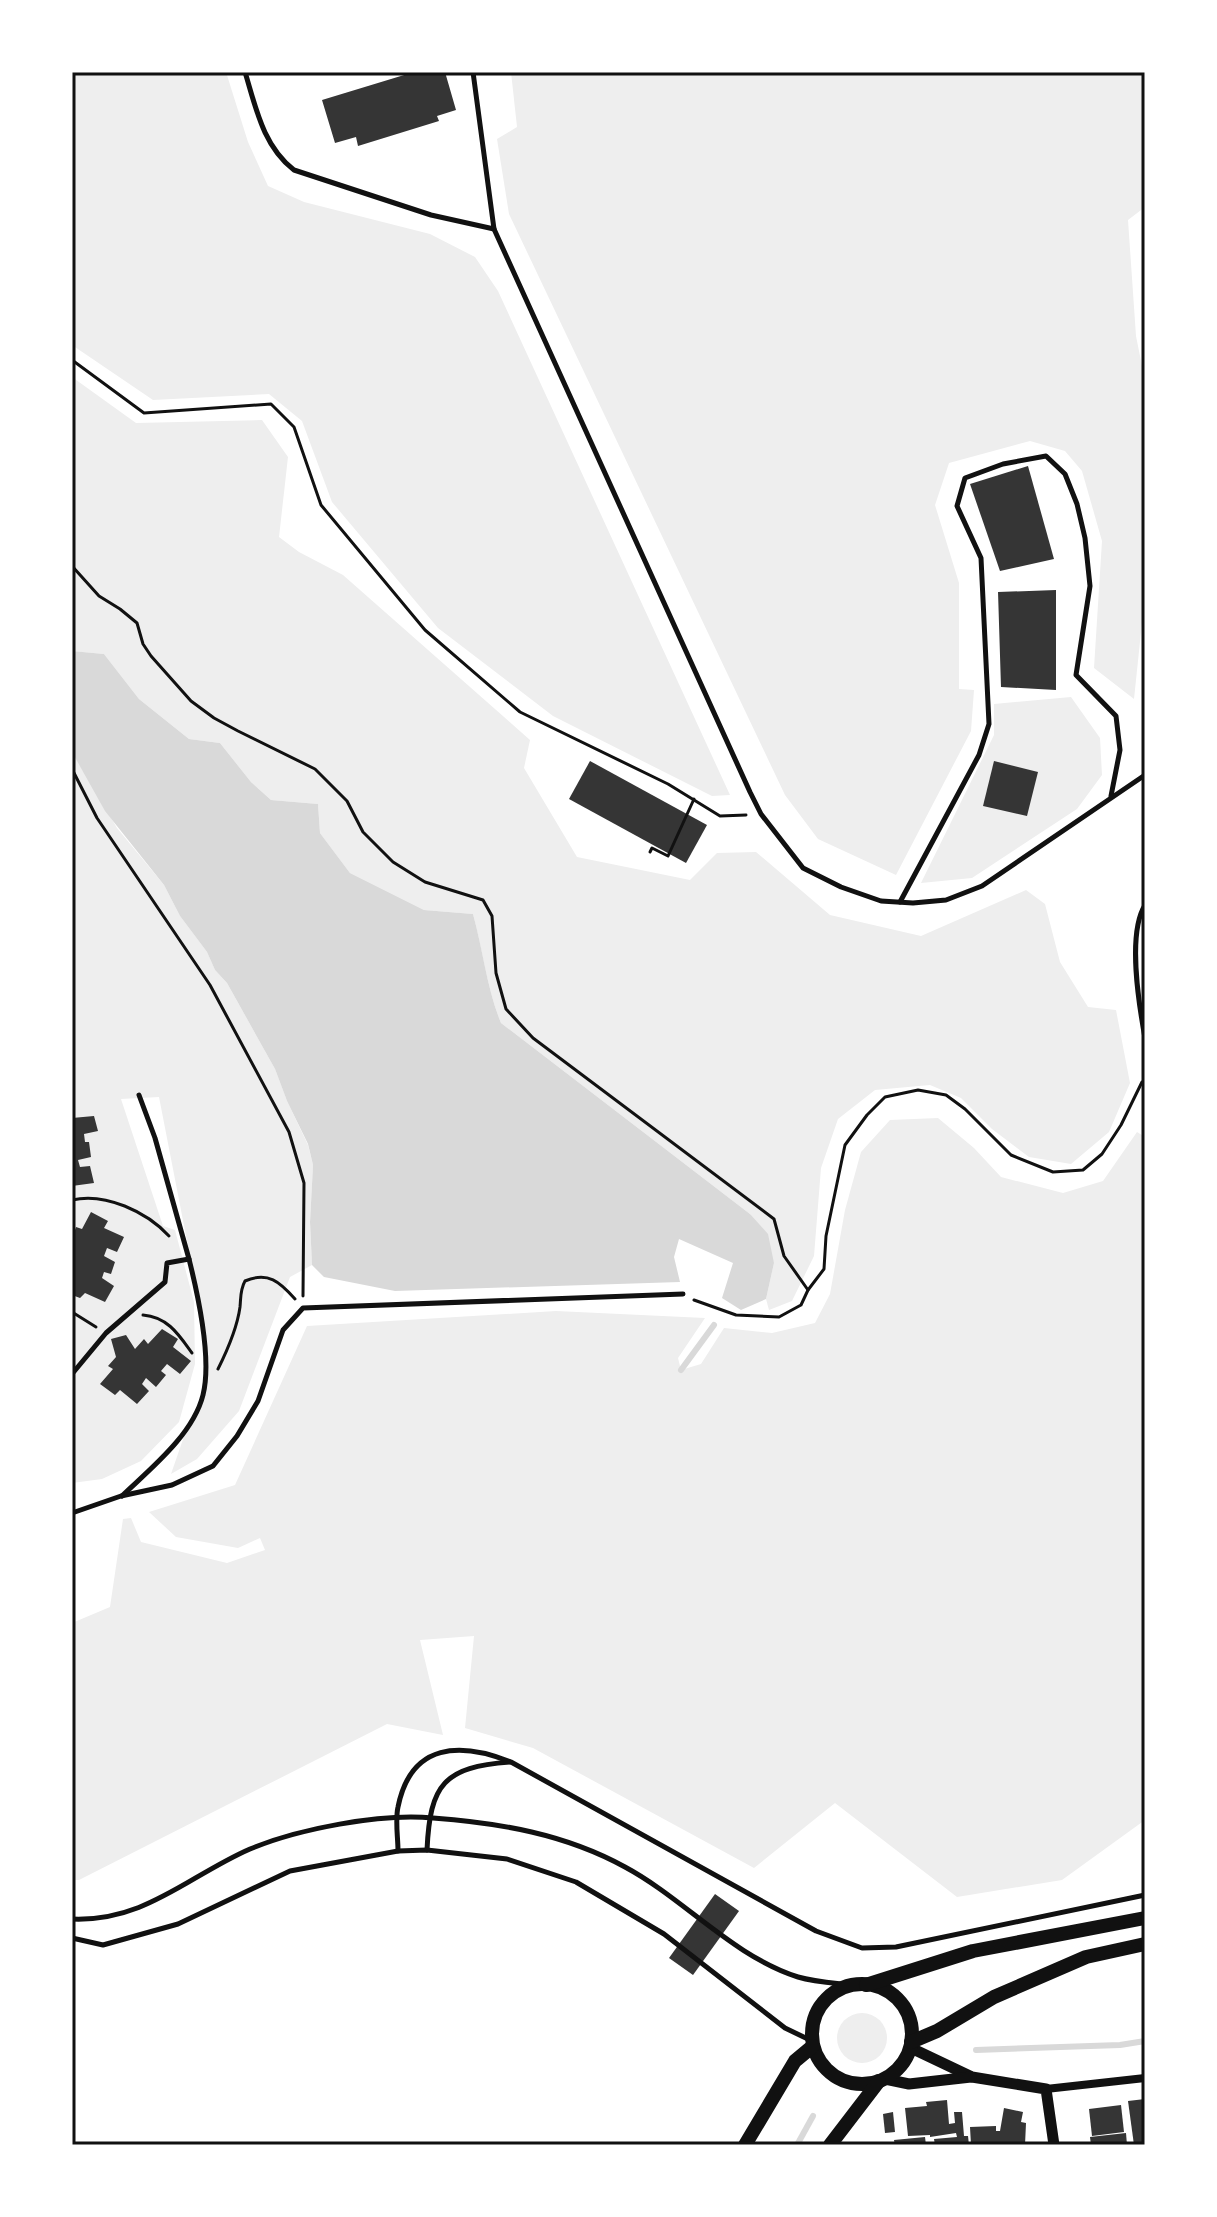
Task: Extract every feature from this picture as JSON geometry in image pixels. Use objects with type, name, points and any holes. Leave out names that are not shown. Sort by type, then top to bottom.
[{"type":"main road","points":[[882,2080],[868,2084],[844,2081],[824,2067],[813,2044],[817,2012],[837,1991],[973,1951],[1145,1918]]},
{"type":"main road","points":[[911,2045],[994,1997],[1086,1957],[1145,1944]]},
{"type":"main road","points":[[830,2145],[882,2080],[905,2060],[911,2045],[912,2031],[905,2008],[888,1992],[859,1985]]},
{"type":"main road","points":[[745,2145],[795,2061],[813,2044]]},
{"type":"street","points":[[911,2045],[941,2064],[972,2077],[1046,2089],[1145,2078]]},
{"type":"street","points":[[882,2080],[909,2084],[972,2077]]},
{"type":"street","points":[[1046,2089],[1054,2145]]},
{"type":"lane","points":[[245,72],[267,139],[280,159],[294,170],[431,215],[494,229]]},
{"type":"lane","points":[[473,72],[494,229],[761,814],[803,868],[881,901],[946,900],[982,886],[1145,775]]},
{"type":"lane","points":[[900,902],[979,755],[989,724],[981,558],[957,506],[965,478],[1003,464],[1046,456],[1065,474],[1077,504],[1085,538],[1090,586],[1076,675],[1116,716],[1120,750],[1111,797]]},
{"type":"lane","points":[[1145,905],[1137,929],[1145,1038]]},
{"type":"lane","points":[[121,1496],[172,1448],[203,1395],[202,1318],[155,1138],[139,1095]]},
{"type":"lane","points":[[72,1374],[106,1333],[165,1282],[167,1263],[189,1259]]},
{"type":"lane","points":[[72,1513],[121,1496],[172,1485],[213,1466],[237,1436],[258,1401],[283,1330],[303,1308],[683,1294]]},
{"type":"lane","points":[[398,1851],[398,1806],[415,1769],[434,1754],[455,1748],[484,1751],[511,1762],[816,1931],[862,1948],[896,1947],[1145,1895]]},
{"type":"lane","points":[[427,1850],[428,1817],[440,1788],[453,1774],[479,1764],[511,1762]]},
{"type":"lane","points":[[72,1919],[143,1908],[248,1850],[281,1838],[397,1816],[428,1817],[484,1822],[540,1833],[588,1849],[656,1886],[757,1959],[797,1976],[859,1985]]},
{"type":"lane","points":[[72,1938],[103,1945],[178,1924],[290,1871],[398,1851],[427,1850],[507,1859],[576,1882],[664,1934],[785,2028],[813,2044]]},
{"type":"path","points":[[72,360],[144,413],[271,404],[294,427],[321,505],[425,630],[520,712],[668,784],[720,816],[761,814]]},
{"type":"path","points":[[72,566],[99,596],[137,623],[143,644],[151,656],[191,701],[214,718],[315,769],[347,801],[363,832],[393,862],[425,882],[483,900],[492,916],[496,973],[506,1009],[533,1038],[774,1219],[784,1256],[808,1290]]},
{"type":"path","points":[[72,769],[97,818],[210,985],[289,1132],[304,1183],[303,1308]]},
{"type":"path","points":[[650,852],[652,848],[668,856],[694,799]]},
{"type":"path","points":[[683,1294],[736,1315],[779,1317],[801,1305],[824,1269],[826,1236],[845,1145],[885,1097],[918,1090],[946,1095],[965,1109],[1011,1155],[1053,1172],[1083,1170],[1102,1154],[1121,1125],[1142,1082]]},
{"type":"path","points":[[72,1200],[100,1198],[123,1206],[165,1232],[189,1259]]},
{"type":"path","points":[[129,1315],[151,1315],[173,1327],[210,1378],[214,1376],[230,1344],[245,1281],[262,1276],[273,1278],[303,1308]]},
{"type":"path","points":[[72,1312],[106,1333]]},
{"type":"shaded area","points":[[72,72],[226,72],[248,142],[268,186],[304,202],[430,234],[475,257],[498,291],[730,795],[712,796],[553,716],[438,628],[332,502],[302,421],[269,394],[153,400],[72,345]]},
{"type":"shaded area","points":[[511,72],[1145,72],[1145,207],[1128,220],[1136,336],[1145,381],[1145,594],[1134,699],[1094,668],[1102,541],[1082,471],[1065,451],[1030,441],[949,463],[935,505],[959,583],[959,689],[974,690],[971,731],[896,875],[818,839],[785,795],[509,214],[497,139],[517,127]]},
{"type":"shaded area","points":[[72,377],[136,423],[262,420],[288,457],[279,537],[299,552],[343,575],[530,740],[524,768],[577,857],[690,880],[717,853],[756,852],[830,915],[921,936],[1026,890],[1045,904],[1060,962],[1088,1007],[1116,1010],[1130,1083],[1109,1132],[1071,1164],[1029,1157],[992,1129],[961,1098],[930,1085],[875,1090],[838,1119],[821,1168],[814,1256],[792,1301],[769,1310],[766,1299],[774,1263],[750,1214],[501,1023],[473,914],[424,910],[350,873],[320,833],[318,804],[271,800],[251,782],[220,743],[189,739],[139,699],[104,654],[72,651]]},
{"type":"shaded area","points":[[72,651],[104,654],[139,699],[189,739],[220,743],[251,782],[271,800],[318,804],[320,833],[350,873],[424,910],[473,914],[501,1023],[750,1214],[768,1234],[774,1263],[766,1299],[741,1310],[722,1298],[733,1263],[679,1239],[674,1257],[680,1282],[395,1291],[324,1277],[312,1265],[310,1222],[313,1165],[308,1144],[275,1069],[227,983],[180,916],[164,885],[105,811],[72,752]]},
{"type":"shaded area","points":[[1071,697],[1100,738],[1102,775],[1077,809],[972,878],[921,883],[994,735],[994,704]]},
{"type":"shaded area","points":[[72,752],[117,828],[164,885],[180,916],[227,983],[275,1069],[308,1145],[313,1165],[310,1222],[312,1265],[290,1277],[239,1411],[197,1459],[171,1474],[189,1422],[203,1395],[202,1318],[159,1097],[121,1099],[163,1226],[175,1230],[194,1302],[195,1364],[179,1422],[141,1461],[102,1479],[72,1483]]},
{"type":"shaded area","points":[[938,1118],[974,1148],[1001,1177],[1063,1193],[1103,1181],[1137,1132],[1145,1137],[1145,1820],[1062,1880],[957,1897],[835,1803],[754,1868],[533,1748],[465,1728],[474,1636],[420,1640],[443,1735],[387,1724],[79,1880],[72,1880],[72,1623],[110,1607],[123,1519],[131,1518],[141,1542],[227,1563],[265,1550],[260,1538],[238,1548],[176,1537],[149,1512],[235,1485],[307,1326],[556,1311],[705,1318],[678,1358],[681,1370],[701,1364],[724,1328],[772,1333],[815,1323],[830,1294],[845,1210],[861,1152],[890,1120]]},
{"type":"shaded area","points":[[862,2013],[880,2020],[887,2038],[880,2056],[862,2063],[844,2056],[837,2038],[844,2020]]},
{"type":"building","points":[[414,72],[445,72],[456,110],[437,116],[439,121],[358,146],[356,137],[335,143],[322,100]]},
{"type":"building","points":[[1028,466],[1054,559],[1000,571],[970,484]]},
{"type":"building","points":[[1056,590],[1056,690],[1001,687],[998,592]]},
{"type":"building","points":[[590,761],[707,825],[686,863],[569,799]]},
{"type":"building","points":[[994,761],[1038,772],[1027,816],[983,806]]},
{"type":"building","points":[[94,1116],[98,1131],[84,1134],[85,1142],[89,1142],[91,1157],[78,1160],[80,1167],[90,1166],[94,1183],[72,1186],[72,1118]]},
{"type":"building","points":[[91,1212],[108,1221],[104,1228],[124,1237],[117,1252],[107,1248],[104,1256],[115,1262],[111,1274],[104,1272],[102,1278],[114,1286],[105,1302],[85,1293],[80,1298],[72,1295],[72,1239],[76,1227],[82,1229]]},
{"type":"building","points":[[162,1329],[178,1339],[173,1347],[191,1361],[180,1374],[167,1364],[161,1371],[166,1375],[156,1387],[146,1378],[142,1384],[149,1391],[137,1404],[120,1390],[115,1395],[100,1384],[113,1369],[108,1366],[116,1357],[111,1339],[126,1335],[135,1349],[144,1339],[148,1344]]},
{"type":"building","points":[[715,1894],[739,1911],[693,1975],[669,1958]]},
{"type":"building","points":[[1145,2099],[1145,2145],[1134,2145],[1128,2101]]},
{"type":"building","points":[[947,2100],[949,2124],[955,2123],[954,2112],[962,2112],[964,2136],[968,2136],[969,2145],[935,2145],[934,2139],[957,2137],[956,2133],[908,2136],[905,2108]]},
{"type":"building","points":[[1121,2105],[1124,2132],[1092,2136],[1089,2109]]},
{"type":"building","points":[[1004,2108],[1023,2112],[1021,2122],[1026,2123],[1025,2145],[971,2145],[970,2127],[996,2126],[996,2131],[1000,2131]]},
{"type":"building","points":[[893,2112],[895,2132],[885,2133],[883,2114]]},
{"type":"building","points":[[1126,2133],[1127,2145],[1091,2145],[1090,2137]]},
{"type":"building","points":[[925,2137],[926,2145],[895,2145],[894,2140]]},
{"type":"waterway","points":[[681,1370],[714,1325]]},
{"type":"waterway","points":[[976,2050],[1120,2045],[1145,2041]]},
{"type":"waterway","points":[[797,2145],[813,2116]]}]
